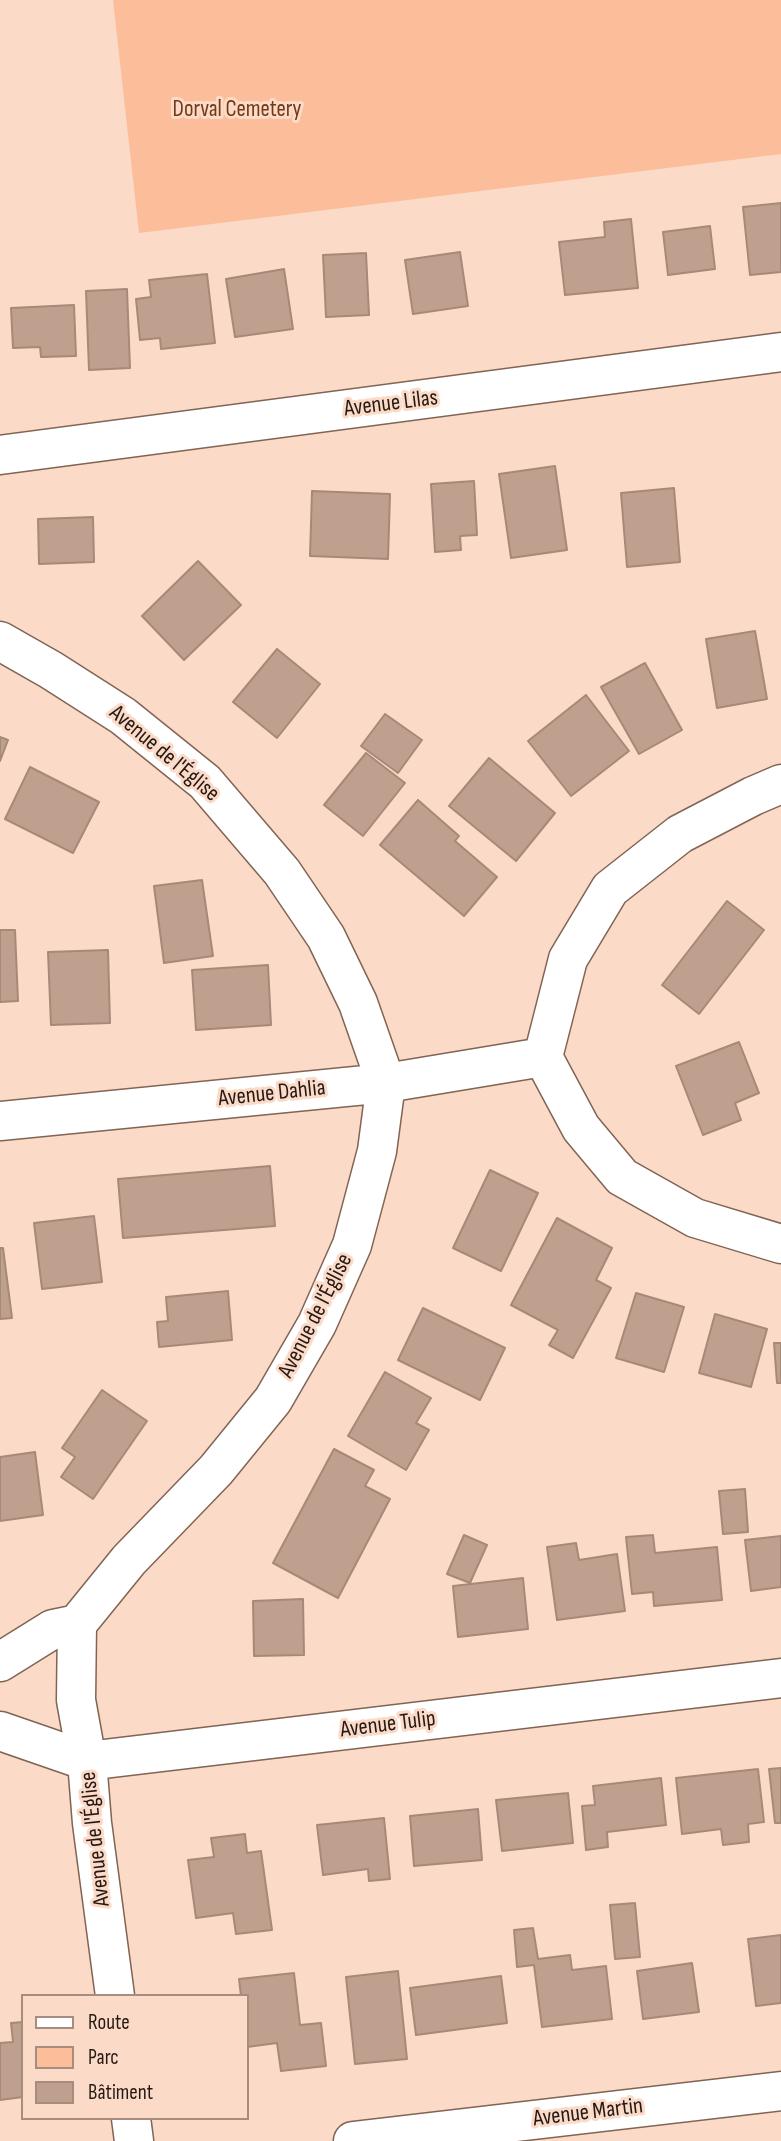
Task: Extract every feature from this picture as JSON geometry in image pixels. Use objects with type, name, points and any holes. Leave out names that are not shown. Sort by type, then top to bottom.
[{"type":"street","name":"Avenue Lilas","points":[[0,455],[781,352]]},
{"type":"street","name":"Avenue de l'Église","points":[[0,641],[123,716],[205,782],[282,872],[326,937],[358,1003],[386,1083],[377,1151],[352,1245],[317,1324],[273,1399],[216,1470],[129,1560],[77,1624],[76,1700],[87,1761],[92,1823],[115,1994]]},
{"type":"street","points":[[781,784],[680,834],[610,889],[568,959],[543,1057],[580,1128],[622,1177],[695,1218],[781,1244]]},
{"type":"street","name":"Avenue Dahlia","points":[[0,1121],[386,1083],[543,1057]]},
{"type":"street","points":[[0,1662],[53,1629],[77,1624]]},
{"type":"street","name":"Avenue Tulip","points":[[0,1731],[87,1761],[781,1678]]},
{"type":"street","name":"Avenue Martin","points":[[353,2141],[781,2091]]},
{"type":"street","points":[[131,2120],[134,2141]]},
{"type":"green space","name":"Dorval Cemetery","points":[[113,0],[781,0],[781,154],[139,233]]},
{"type":"building","points":[[781,203],[781,272],[750,275],[743,207]]},
{"type":"building","points":[[631,219],[638,288],[565,295],[559,242],[605,237],[604,222]]},
{"type":"building","points":[[710,226],[715,269],[668,275],[663,232]]},
{"type":"building","points":[[460,252],[468,306],[413,314],[405,260]]},
{"type":"building","points":[[366,253],[369,315],[326,317],[323,255]]},
{"type":"building","points":[[284,269],[293,329],[235,337],[226,279]]},
{"type":"building","points":[[207,274],[215,343],[161,349],[160,338],[140,340],[136,299],[151,297],[149,280]]},
{"type":"building","points":[[127,289],[130,368],[89,370],[86,291]]},
{"type":"building","points":[[74,305],[76,356],[41,357],[40,347],[13,348],[11,308]]},
{"type":"building","points":[[555,466],[567,550],[511,558],[499,474]]},
{"type":"building","points":[[474,481],[477,535],[460,536],[461,550],[435,552],[431,484]]},
{"type":"building","points":[[674,488],[680,562],[627,567],[621,493]]},
{"type":"building","points":[[312,491],[390,494],[388,559],[310,556]]},
{"type":"building","points":[[93,517],[94,562],[39,564],[38,519]]},
{"type":"building","points":[[198,561],[241,605],[184,660],[142,616]]},
{"type":"building","points":[[755,631],[767,699],[717,708],[706,639]]},
{"type":"building","points":[[277,649],[320,684],[277,738],[233,702]]},
{"type":"building","points":[[645,663],[682,730],[639,754],[601,687]]},
{"type":"building","points":[[586,695],[629,751],[571,796],[528,741]]},
{"type":"building","points":[[385,714],[422,740],[398,773],[361,746]]},
{"type":"building","points":[[0,737],[8,740],[0,761]]},
{"type":"building","points":[[366,753],[405,783],[363,836],[324,805]]},
{"type":"building","points":[[489,758],[555,813],[516,861],[449,806]]},
{"type":"building","points":[[30,767],[99,802],[73,853],[5,819]]},
{"type":"building","points":[[418,800],[459,836],[455,841],[497,877],[464,916],[380,845]]},
{"type":"building","points":[[202,880],[213,956],[164,963],[154,886]]},
{"type":"building","points":[[727,901],[764,930],[699,1014],[662,985]]},
{"type":"building","points":[[0,930],[15,930],[18,1001],[0,1002]]},
{"type":"building","points":[[108,950],[110,1023],[51,1025],[48,952]]},
{"type":"building","points":[[268,965],[271,1025],[196,1030],[192,970]]},
{"type":"building","points":[[739,1042],[759,1093],[735,1103],[741,1120],[703,1135],[676,1066]]},
{"type":"building","points":[[270,1166],[275,1226],[123,1238],[118,1179]]},
{"type":"building","points":[[490,1170],[538,1193],[501,1271],[453,1248]]},
{"type":"building","points":[[94,1216],[102,1282],[42,1289],[34,1223]]},
{"type":"building","points":[[557,1218],[612,1248],[596,1280],[611,1288],[573,1358],[549,1345],[558,1330],[511,1305]]},
{"type":"building","points":[[0,1248],[3,1248],[12,1318],[0,1319]]},
{"type":"building","points":[[228,1291],[232,1340],[159,1347],[157,1322],[168,1321],[166,1297]]},
{"type":"building","points":[[636,1293],[684,1307],[664,1372],[616,1358]]},
{"type":"building","points":[[423,1308],[505,1348],[480,1400],[398,1360]]},
{"type":"building","points":[[715,1314],[767,1329],[751,1387],[699,1373]]},
{"type":"building","points":[[774,1343],[781,1343],[781,1383],[777,1383]]},
{"type":"building","points":[[385,1372],[431,1398],[416,1423],[429,1430],[406,1470],[348,1436]]},
{"type":"building","points":[[102,1390],[147,1421],[93,1499],[61,1477],[75,1457],[62,1448]]},
{"type":"building","points":[[334,1449],[374,1470],[365,1486],[390,1499],[338,1598],[273,1563]]},
{"type":"building","points":[[35,1452],[43,1515],[0,1521],[0,1457]]},
{"type":"building","points":[[745,1489],[748,1532],[723,1534],[719,1491]]},
{"type":"building","points":[[464,1535],[487,1545],[470,1583],[447,1574]]},
{"type":"building","points":[[653,1535],[655,1553],[717,1547],[722,1600],[654,1606],[653,1592],[632,1594],[626,1537]]},
{"type":"building","points":[[781,1536],[781,1587],[751,1591],[745,1540]]},
{"type":"building","points":[[576,1543],[579,1560],[617,1554],[625,1611],[557,1620],[547,1547]]},
{"type":"building","points":[[523,1578],[528,1629],[458,1637],[453,1586]]},
{"type":"building","points":[[303,1599],[304,1655],[254,1656],[253,1601]]},
{"type":"building","points":[[781,1768],[781,1823],[775,1823],[769,1769]]},
{"type":"building","points":[[758,1769],[764,1822],[748,1824],[749,1842],[723,1845],[721,1829],[682,1834],[676,1778]]},
{"type":"building","points":[[661,1778],[666,1825],[607,1832],[608,1847],[586,1850],[582,1806],[595,1805],[593,1786]]},
{"type":"building","points":[[568,1793],[573,1843],[502,1851],[496,1800]]},
{"type":"building","points":[[478,1809],[482,1860],[414,1866],[410,1816]]},
{"type":"building","points":[[384,1818],[390,1879],[369,1881],[368,1869],[323,1875],[317,1825]]},
{"type":"building","points":[[245,1834],[247,1853],[261,1851],[272,1930],[236,1934],[233,1913],[196,1918],[188,1860],[214,1857],[211,1838]]},
{"type":"building","points":[[635,1903],[640,1957],[615,1959],[610,1905]]},
{"type":"building","points":[[533,1928],[538,1959],[570,1955],[572,1970],[606,1966],[612,2019],[542,2027],[534,1965],[517,1967],[514,1930]]},
{"type":"building","points":[[781,1935],[781,2003],[756,2006],[748,1939]]},
{"type":"building","points":[[692,1963],[699,2012],[643,2019],[637,1971]]},
{"type":"building","points":[[398,1971],[407,2059],[355,2064],[346,1977]]},
{"type":"building","points":[[294,1973],[300,2025],[321,2023],[326,2066],[281,2071],[277,2043],[248,2047],[248,1994],[241,1994],[239,1979]]},
{"type":"building","points":[[501,1976],[507,2023],[416,2035],[410,1988]]},
{"type":"building","points":[[21,2022],[21,2097],[0,2100],[0,2043],[13,2042],[11,2023]]}]
